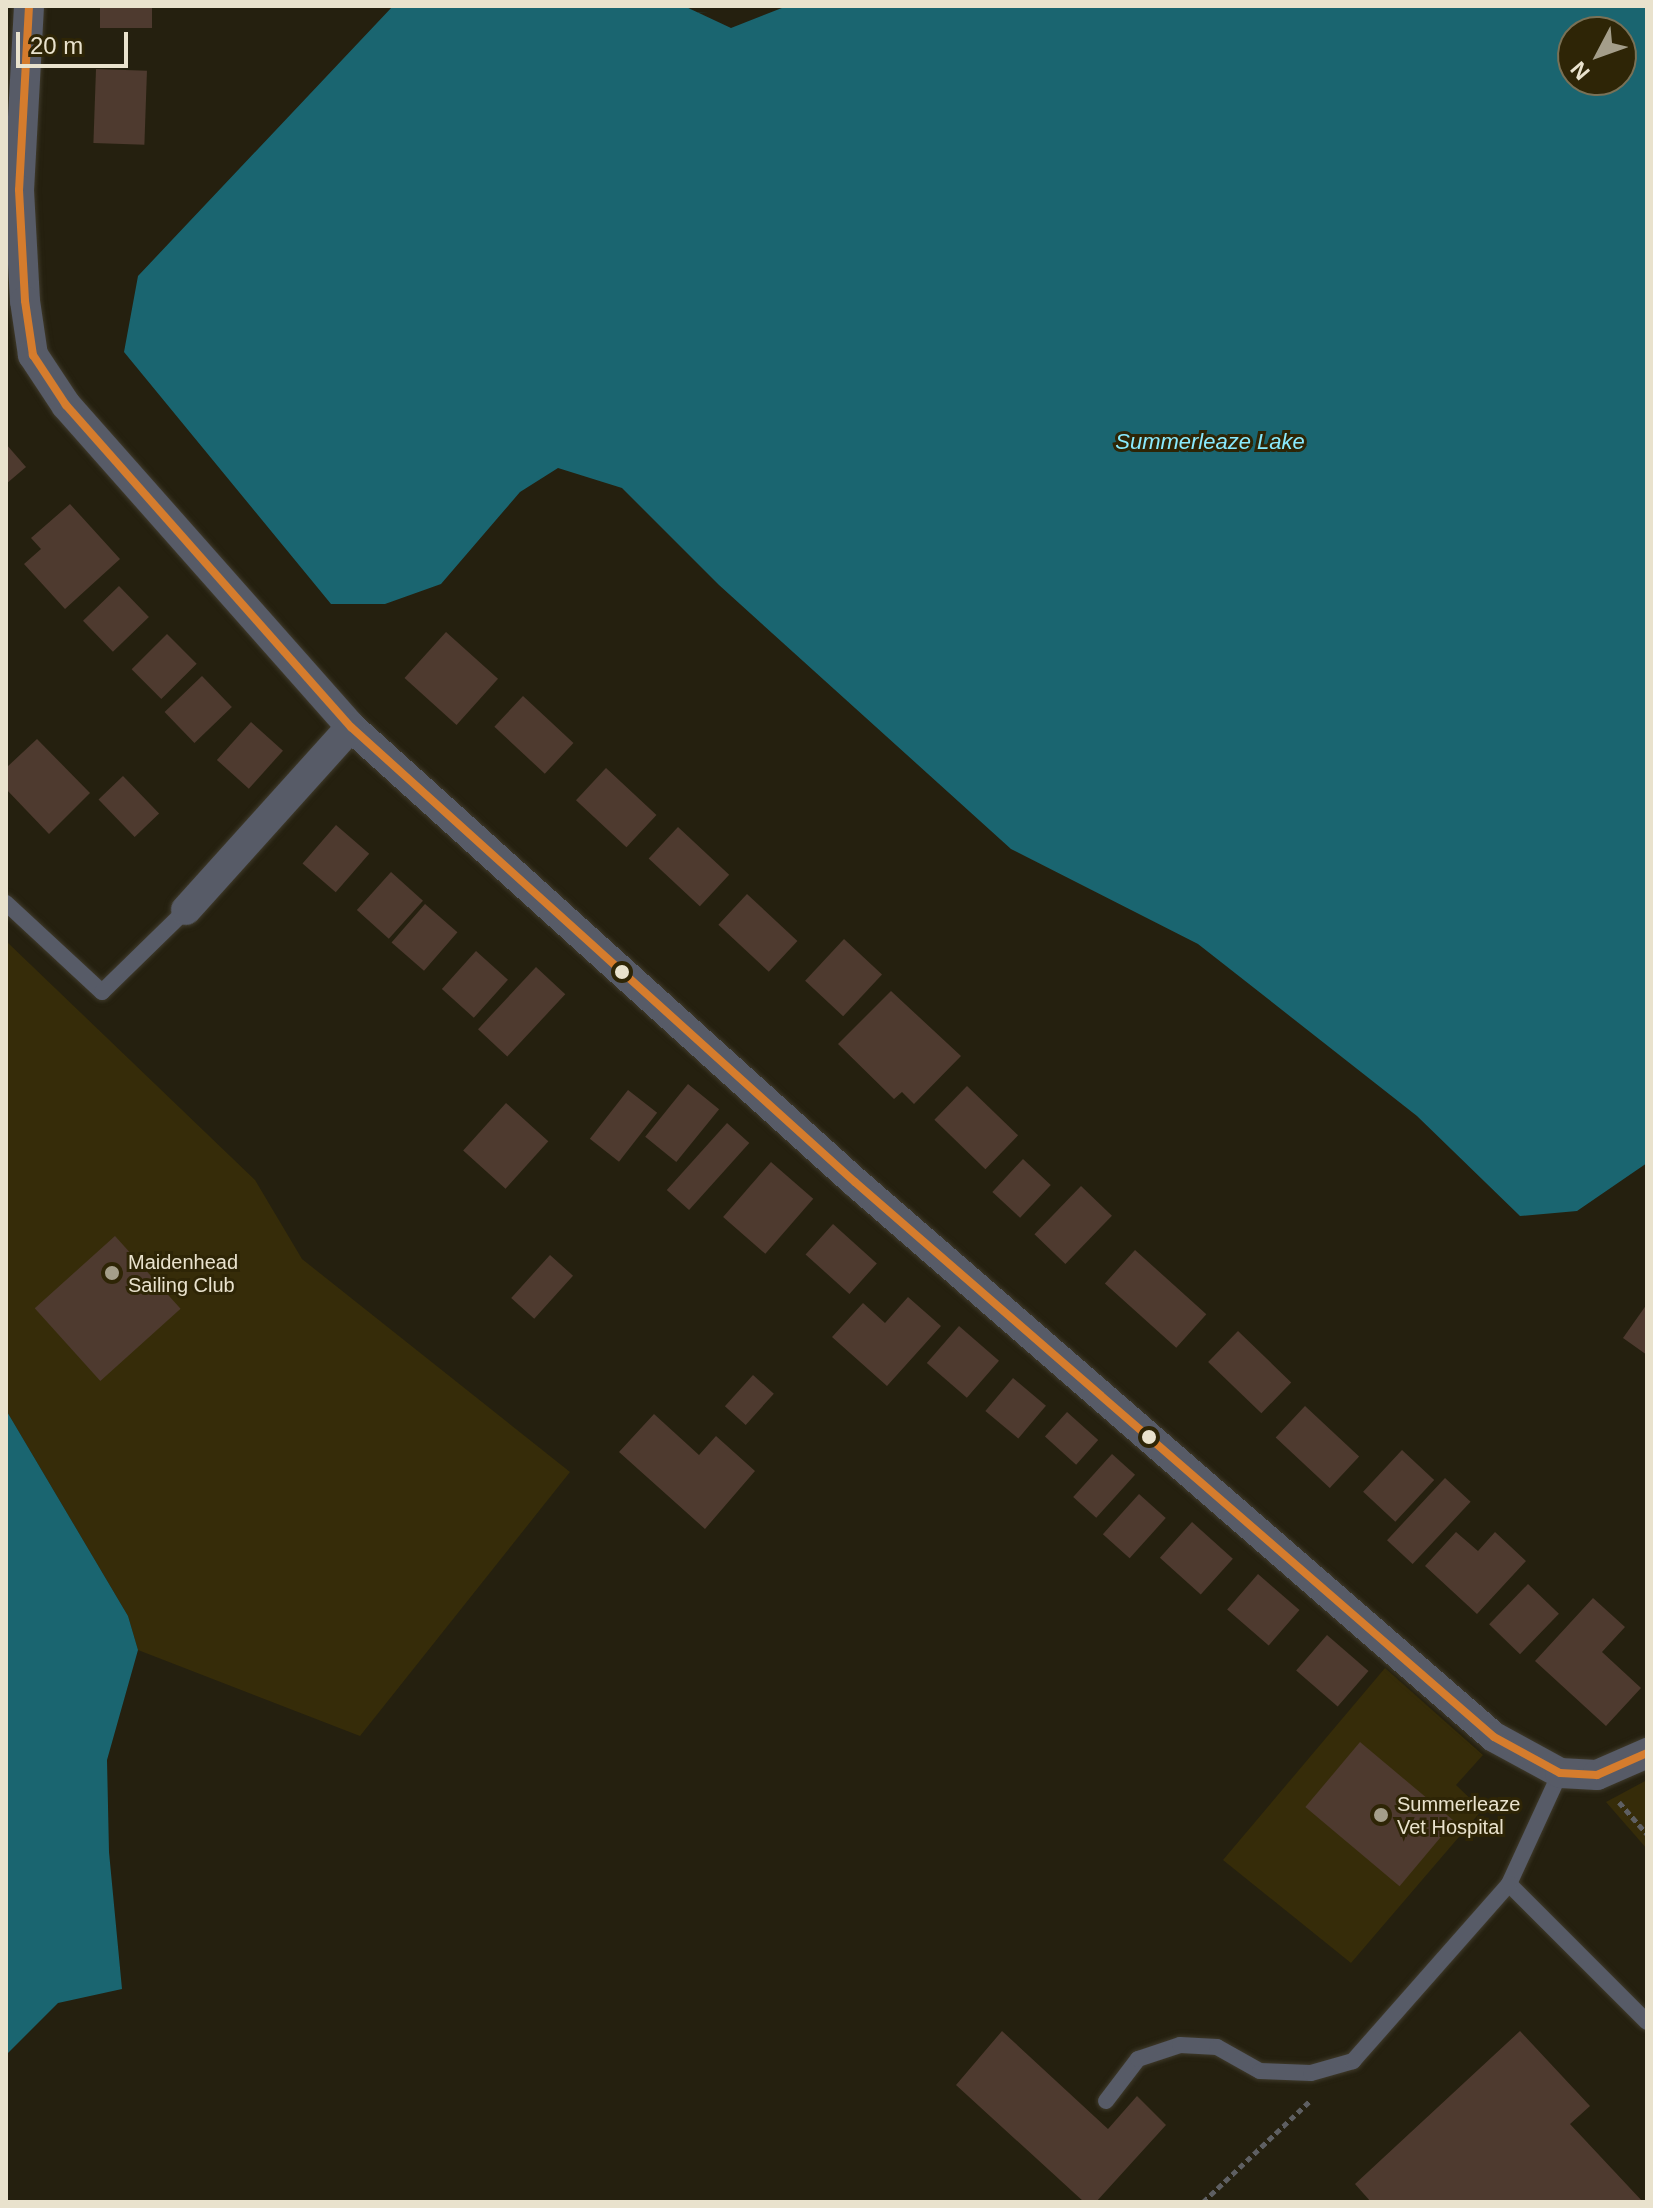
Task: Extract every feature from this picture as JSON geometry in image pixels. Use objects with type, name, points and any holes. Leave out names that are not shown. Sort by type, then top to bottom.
[{"type":"street","points":[[29,6],[19,190],[25,301],[33,355],[66,405],[351,727],[855,1182],[1494,1737],[1560,1773],[1597,1775],[1647,1753]]},
{"type":"street","points":[[186,910],[351,727]]},
{"type":"lane","points":[[6,903],[102,992],[186,910]]},
{"type":"lane","points":[[1106,2101],[1138,2059],[1180,2045],[1217,2047],[1260,2071],[1311,2073],[1353,2061],[1509,1884],[1560,1773]]},
{"type":"lane","points":[[1509,1884],[1647,2022]]},
{"type":"path","points":[[1203,2202],[1353,2061]]},
{"type":"shaded area","name":"Maidenhead Sailing Club","points":[[6,941],[255,1180],[302,1259],[570,1472],[360,1736],[138,1650],[128,1616],[6,1410]]},
{"type":"shaded area","points":[[1385,1668],[1483,1755],[1456,1785],[1482,1810],[1351,1963],[1223,1860]]},
{"type":"shaded area","points":[[1647,1780],[1647,1849],[1606,1802]]},
{"type":"water","name":"Summerleaze Lake","points":[[393,6],[684,6],[731,28],[787,6],[1647,6],[1647,1163],[1577,1211],[1520,1216],[1417,1116],[1198,944],[1011,849],[719,585],[622,488],[558,468],[520,492],[441,584],[385,604],[331,604],[124,352],[138,276]]},
{"type":"water","points":[[6,1410],[128,1616],[138,1650],[107,1760],[109,1852],[122,1989],[58,2003],[6,2055]]},
{"type":"building","points":[[100,6],[152,6],[152,28],[100,28]]},
{"type":"building","points":[[96,69],[147,71],[144,145],[93,143]]},
{"type":"building","points":[[6,444],[26,467],[6,484]]},
{"type":"building","points":[[70,504],[120,559],[65,609],[24,564],[41,549],[31,538]]},
{"type":"building","points":[[119,586],[149,617],[113,652],[83,621]]},
{"type":"building","points":[[446,632],[498,679],[457,725],[405,678]]},
{"type":"building","points":[[167,634],[197,664],[161,699],[132,669]]},
{"type":"building","points":[[202,676],[232,707],[194,743],[165,712]]},
{"type":"building","points":[[523,696],[573,743],[545,774],[494,727]]},
{"type":"building","points":[[251,722],[283,751],[249,789],[217,760]]},
{"type":"building","points":[[37,739],[90,793],[49,834],[6,789],[6,768]]},
{"type":"building","points":[[606,768],[656,815],[626,847],[576,800]]},
{"type":"building","points":[[123,776],[159,813],[135,837],[99,800]]},
{"type":"building","points":[[336,825],[369,854],[336,892],[303,863]]},
{"type":"building","points":[[678,827],[729,875],[700,906],[649,858]]},
{"type":"building","points":[[391,872],[423,901],[389,939],[357,910]]},
{"type":"building","points":[[747,894],[797,941],[769,972],[718,925]]},
{"type":"building","points":[[425,904],[457,932],[424,971],[392,942]]},
{"type":"building","points":[[844,939],[882,974],[843,1016],[805,981]]},
{"type":"building","points":[[476,951],[508,980],[474,1018],[442,989]]},
{"type":"building","points":[[536,967],[565,994],[507,1056],[478,1029]]},
{"type":"building","points":[[891,991],[961,1056],[914,1104],[902,1092],[894,1099],[838,1044]]},
{"type":"building","points":[[688,1084],[719,1109],[676,1162],[645,1137]]},
{"type":"building","points":[[967,1086],[1018,1135],[985,1169],[934,1120]]},
{"type":"building","points":[[628,1090],[657,1113],[619,1162],[590,1139]]},
{"type":"building","points":[[506,1103],[548,1141],[506,1189],[463,1151]]},
{"type":"building","points":[[727,1123],[749,1143],[689,1210],[667,1190]]},
{"type":"building","points":[[1023,1159],[1051,1185],[1020,1218],[992,1192]]},
{"type":"building","points":[[771,1162],[813,1199],[765,1254],[723,1217]]},
{"type":"building","points":[[1081,1186],[1112,1216],[1065,1264],[1034,1234]]},
{"type":"building","points":[[833,1224],[877,1263],[849,1294],[806,1254]]},
{"type":"building","name":"Maidenhead Sailing Club","points":[[115,1236],[181,1309],[100,1381],[35,1308]]},
{"type":"building","points":[[1135,1250],[1206,1314],[1176,1348],[1105,1283]]},
{"type":"building","points":[[550,1255],[573,1276],[534,1319],[511,1298]]},
{"type":"building","points":[[908,1297],[941,1326],[887,1386],[832,1337],[863,1303],[885,1323]]},
{"type":"building","points":[[1647,1304],[1647,1355],[1623,1338]]},
{"type":"building","points":[[959,1326],[999,1361],[967,1398],[927,1363]]},
{"type":"building","points":[[1238,1331],[1291,1382],[1261,1413],[1208,1362]]},
{"type":"building","points":[[753,1375],[774,1394],[746,1425],[725,1406]]},
{"type":"building","points":[[1013,1378],[1046,1406],[1018,1439],[985,1411]]},
{"type":"building","points":[[1305,1406],[1359,1456],[1330,1488],[1276,1437]]},
{"type":"building","points":[[1067,1412],[1098,1440],[1076,1465],[1045,1437]]},
{"type":"building","points":[[654,1414],[699,1455],[716,1436],[755,1471],[705,1529],[619,1452]]},
{"type":"building","points":[[1402,1450],[1434,1480],[1395,1522],[1363,1492]]},
{"type":"building","points":[[1112,1454],[1135,1475],[1096,1518],[1073,1497]]},
{"type":"building","points":[[1445,1478],[1471,1502],[1413,1564],[1387,1540]]},
{"type":"building","points":[[1139,1494],[1166,1518],[1130,1558],[1103,1534]]},
{"type":"building","points":[[1192,1522],[1233,1559],[1201,1594],[1160,1558]]},
{"type":"building","points":[[1456,1532],[1478,1551],[1495,1532],[1526,1561],[1477,1614],[1425,1566]]},
{"type":"building","points":[[1258,1574],[1300,1610],[1269,1646],[1227,1609]]},
{"type":"building","points":[[1528,1584],[1559,1614],[1520,1654],[1489,1624]]},
{"type":"building","points":[[1593,1598],[1625,1627],[1602,1652],[1641,1688],[1606,1726],[1535,1661]]},
{"type":"building","points":[[1327,1635],[1369,1671],[1338,1707],[1296,1670]]},
{"type":"building","name":"Summerleaze Vet Hospital","points":[[1360,1742],[1454,1821],[1400,1886],[1305,1807]]},
{"type":"building","points":[[1002,2031],[1108,2129],[1137,2096],[1166,2125],[1096,2202],[1084,2202],[956,2085]]},
{"type":"building","points":[[1520,2031],[1590,2106],[1570,2124],[1643,2202],[1371,2202],[1355,2184]]},
{"type":"transit line","points":[[29,6],[19,190],[25,301],[33,355],[66,405],[351,727],[855,1182],[1494,1737],[1560,1773],[1597,1775],[1647,1753]]},
{"type":"place","name":"Maidenhead Sailing Club","points":[[112,1273]]},
{"type":"place","name":"Summerleaze Vet Hospital","points":[[1381,1815]]}]
